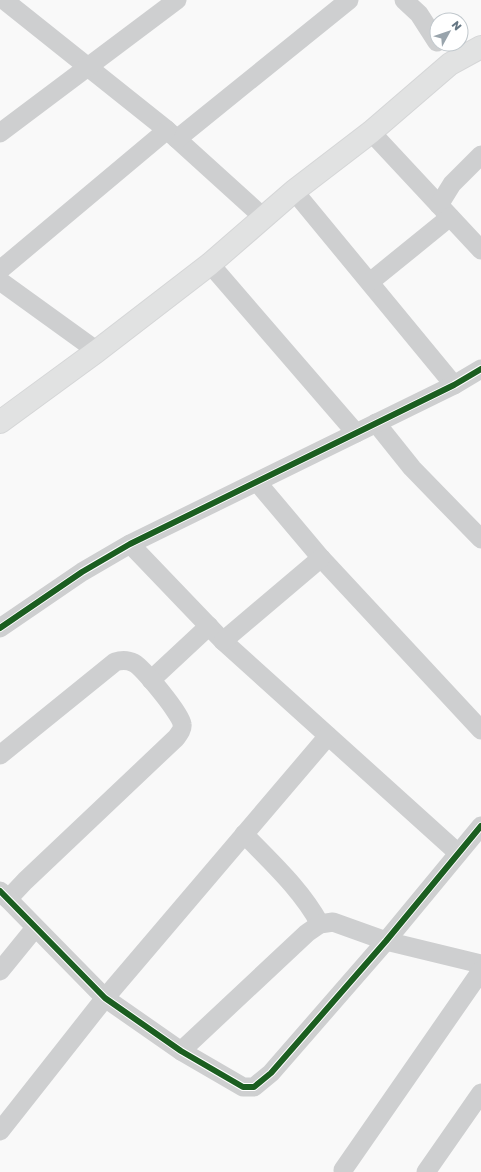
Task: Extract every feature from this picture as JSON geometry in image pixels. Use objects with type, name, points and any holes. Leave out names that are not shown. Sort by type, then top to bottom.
[{"type":"main road","points":[[0,422],[97,351],[210,264],[294,191],[371,132],[450,64],[481,47]]},
{"type":"street","points":[[4,0],[172,135],[263,217]]},
{"type":"street","points":[[0,133],[177,0]]},
{"type":"street","points":[[0,270],[172,135],[350,0]]},
{"type":"street","points":[[404,0],[419,14],[429,29]]},
{"type":"street","points":[[443,52],[450,64]]},
{"type":"street","points":[[371,132],[481,250]]},
{"type":"street","points":[[370,282],[444,211],[452,184],[481,155]]},
{"type":"street","points":[[294,191],[454,385]]},
{"type":"street","points":[[210,264],[356,433]]},
{"type":"street","points":[[0,281],[97,351]]},
{"type":"street","points":[[0,628],[82,572],[130,544],[454,385],[481,369]]},
{"type":"street","points":[[376,423],[412,468],[481,539]]},
{"type":"street","points":[[257,482],[321,558],[481,730]]},
{"type":"street","points":[[130,544],[223,641],[458,853]]},
{"type":"street","points":[[223,641],[321,558]]},
{"type":"street","points":[[151,680],[209,626]]},
{"type":"street","points":[[0,755],[116,662],[123,660],[134,663],[151,680],[177,713],[182,724],[181,732],[4,895],[105,998],[181,1051],[243,1087],[254,1087],[272,1073],[386,941],[481,826]]},
{"type":"street","points":[[0,1131],[105,998],[328,736]]},
{"type":"street","points":[[244,834],[292,884],[312,910],[320,924]]},
{"type":"street","points":[[181,1051],[307,933],[320,924],[333,922],[386,941],[481,964]]},
{"type":"street","points":[[0,971],[35,928]]},
{"type":"street","points":[[344,1170],[481,971]]},
{"type":"street","points":[[426,1172],[481,1093]]},
{"type":"cycle path","points":[[0,628],[82,572],[130,544],[454,385],[481,369]]},
{"type":"cycle path","points":[[0,891],[105,998],[181,1051],[243,1087],[254,1087],[271,1073],[386,941],[481,826]]}]
